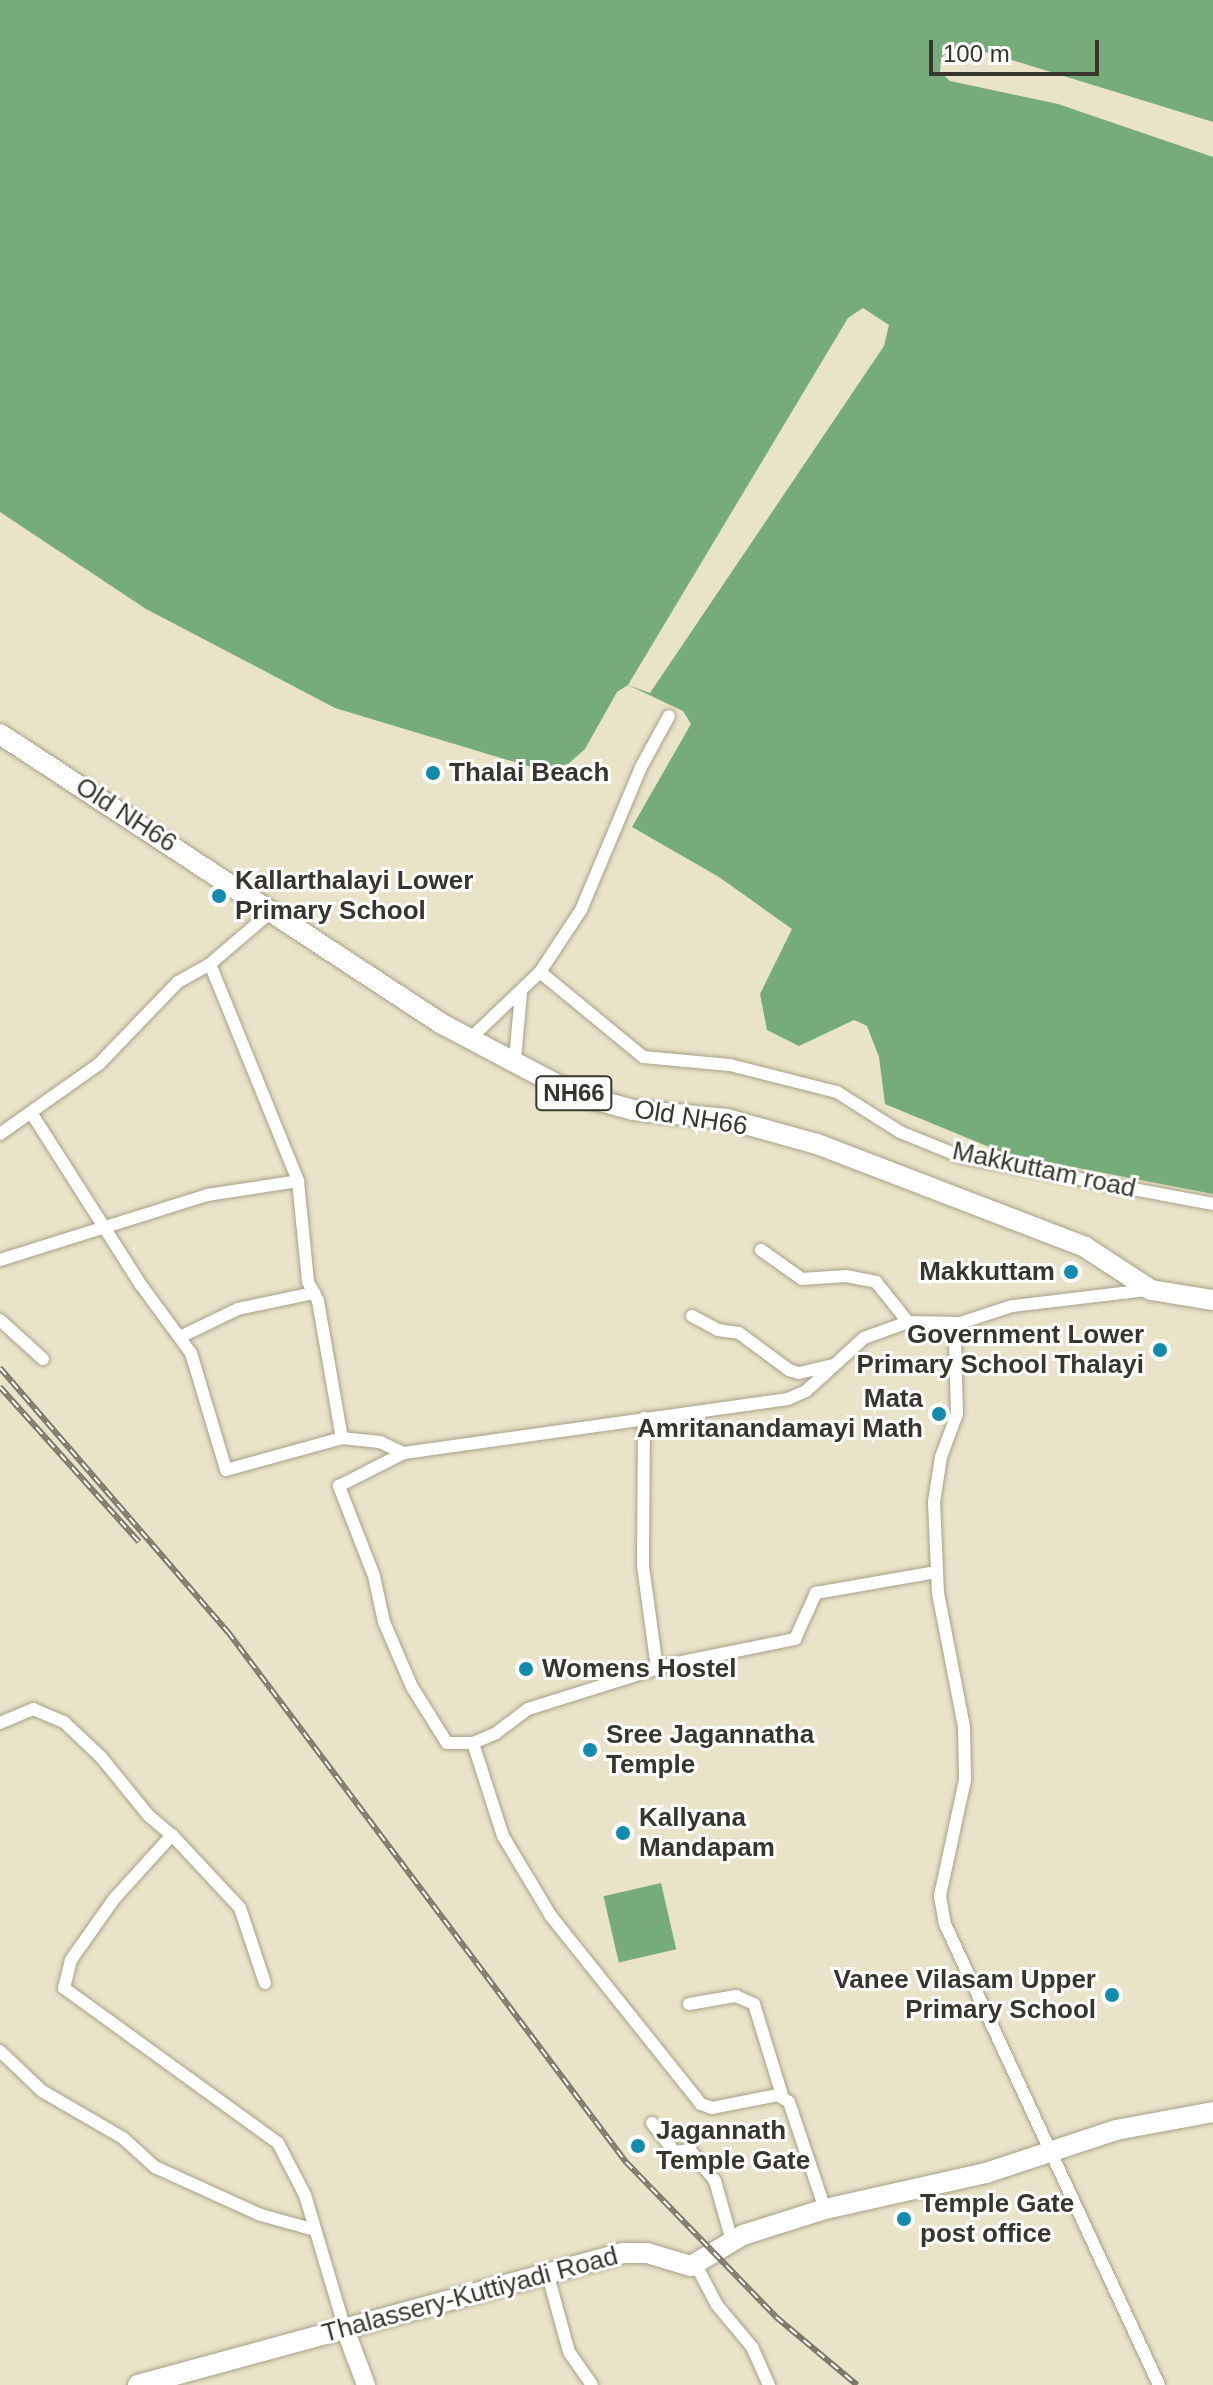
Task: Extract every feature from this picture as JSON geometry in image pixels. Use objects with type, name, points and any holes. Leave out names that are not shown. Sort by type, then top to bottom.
[{"type":"main road","name":"Old NH66","points":[[0,734],[273,910],[442,1024],[473,1036],[575,1094],[633,1110],[727,1119],[817,1144],[1085,1247],[1151,1290],[1213,1300]]},
{"type":"main road","points":[[696,2265],[732,2241],[825,2209],[986,2173],[1051,2150],[1168,2117],[1213,2112]]},
{"type":"main road","name":"Thalassery-Kuttiyadi Road","points":[[138,2385],[630,2252],[696,2265]]},
{"type":"main road","points":[[345,2329],[366,2385]]},
{"type":"street","points":[[473,1036],[540,972],[587,897],[641,767],[669,716]]},
{"type":"street","points":[[0,1134],[99,1064],[178,982],[210,964],[273,910]]},
{"type":"street","points":[[210,964],[298,1181],[308,1282],[314,1293],[342,1438]]},
{"type":"street","name":"Makkuttam road","points":[[540,972],[643,1057],[730,1065],[837,1092],[900,1132],[962,1157],[1213,1204]]},
{"type":"street","points":[[515,1059],[521,993]]},
{"type":"street","points":[[32,1114],[180,1337],[201,1376],[226,1470],[342,1438],[380,1442],[404,1453]]},
{"type":"street","points":[[0,1260],[105,1224],[207,1195],[298,1181]]},
{"type":"street","points":[[761,1250],[802,1279],[846,1276],[876,1282],[908,1322]]},
{"type":"street","points":[[936,1572],[816,1593],[795,1639],[657,1668],[528,1709],[496,1733],[473,1743],[447,1743],[412,1687],[384,1622],[374,1576],[339,1486],[404,1453],[788,1399],[806,1391],[864,1338],[908,1322],[960,1323],[1012,1306],[1151,1290]]},
{"type":"street","points":[[180,1337],[238,1309],[314,1293]]},
{"type":"street","points":[[692,1316],[718,1330],[739,1333],[789,1370],[799,1373],[833,1365]]},
{"type":"street","points":[[0,1320],[43,1359]]},
{"type":"street","points":[[960,1323],[955,1339],[957,1414],[941,1457],[934,1502],[936,1572],[964,1727],[965,1780],[940,1896],[945,1924],[1159,2385]]},
{"type":"street","points":[[644,1418],[643,1566],[657,1668]]},
{"type":"street","points":[[0,1723],[33,1709],[64,1722],[101,1757],[149,1816],[172,1835],[240,1908],[265,1983]]},
{"type":"street","points":[[473,1743],[503,1836],[551,1916],[701,2104],[712,2108],[783,2098]]},
{"type":"street","points":[[172,1835],[114,1899],[71,1960],[64,1988],[278,2143],[297,2175],[345,2329]]},
{"type":"street","points":[[689,2004],[736,1996],[754,2004],[783,2098],[795,2113],[825,2209]]},
{"type":"street","points":[[0,2051],[42,2091],[123,2138],[155,2167],[261,2215],[315,2230]]},
{"type":"street","points":[[652,2123],[675,2152],[690,2150],[715,2181],[732,2241]]},
{"type":"street","points":[[696,2265],[717,2305],[752,2347],[769,2385]]},
{"type":"street","points":[[547,2272],[569,2352],[592,2385]]},
{"type":"shaded area","points":[[0,0],[1213,0],[1213,1194],[1006,1154],[885,1104],[879,1057],[867,1026],[854,1020],[799,1046],[767,1030],[760,994],[792,929],[719,877],[632,827],[691,724],[683,711],[628,685],[617,692],[585,749],[568,764],[541,770],[335,708],[146,609],[0,512]]},
{"type":"shaded area","points":[[661,1883],[676,1949],[619,1963],[604,1896]]},
{"type":"pier","points":[[952,49],[976,49],[1213,122],[1213,157],[1058,104],[950,81],[940,72],[941,58]]},
{"type":"pier","points":[[863,308],[889,325],[884,346],[650,693],[628,685],[848,318]]},
{"type":"railway","points":[[0,1368],[228,1632],[626,2162],[776,2317],[857,2385]]},
{"type":"railway","points":[[0,1387],[139,1542]]},
{"type":"place","name":"Thalai Beach","points":[[433,773]]},
{"type":"place","name":"Kallarthalayi Lower Primary School","points":[[219,896]]},
{"type":"place","name":"Makkuttam","points":[[1071,1272]]},
{"type":"place","name":"Government Lower Primary School Thalayi","points":[[1160,1350]]},
{"type":"place","name":"Mata Amritanandamayi Math","points":[[939,1414]]},
{"type":"place","name":"Womens Hostel","points":[[526,1669]]},
{"type":"place","name":"Sree Jagannatha Temple","points":[[590,1750]]},
{"type":"place","name":"Kallyana Mandapam","points":[[623,1833]]},
{"type":"place","name":"Vanee Vilasam Upper Primary School","points":[[1112,1995]]},
{"type":"place","name":"Jagannath Temple Gate","points":[[638,2146]]},
{"type":"place","name":"Temple Gate post office","points":[[904,2219]]}]
